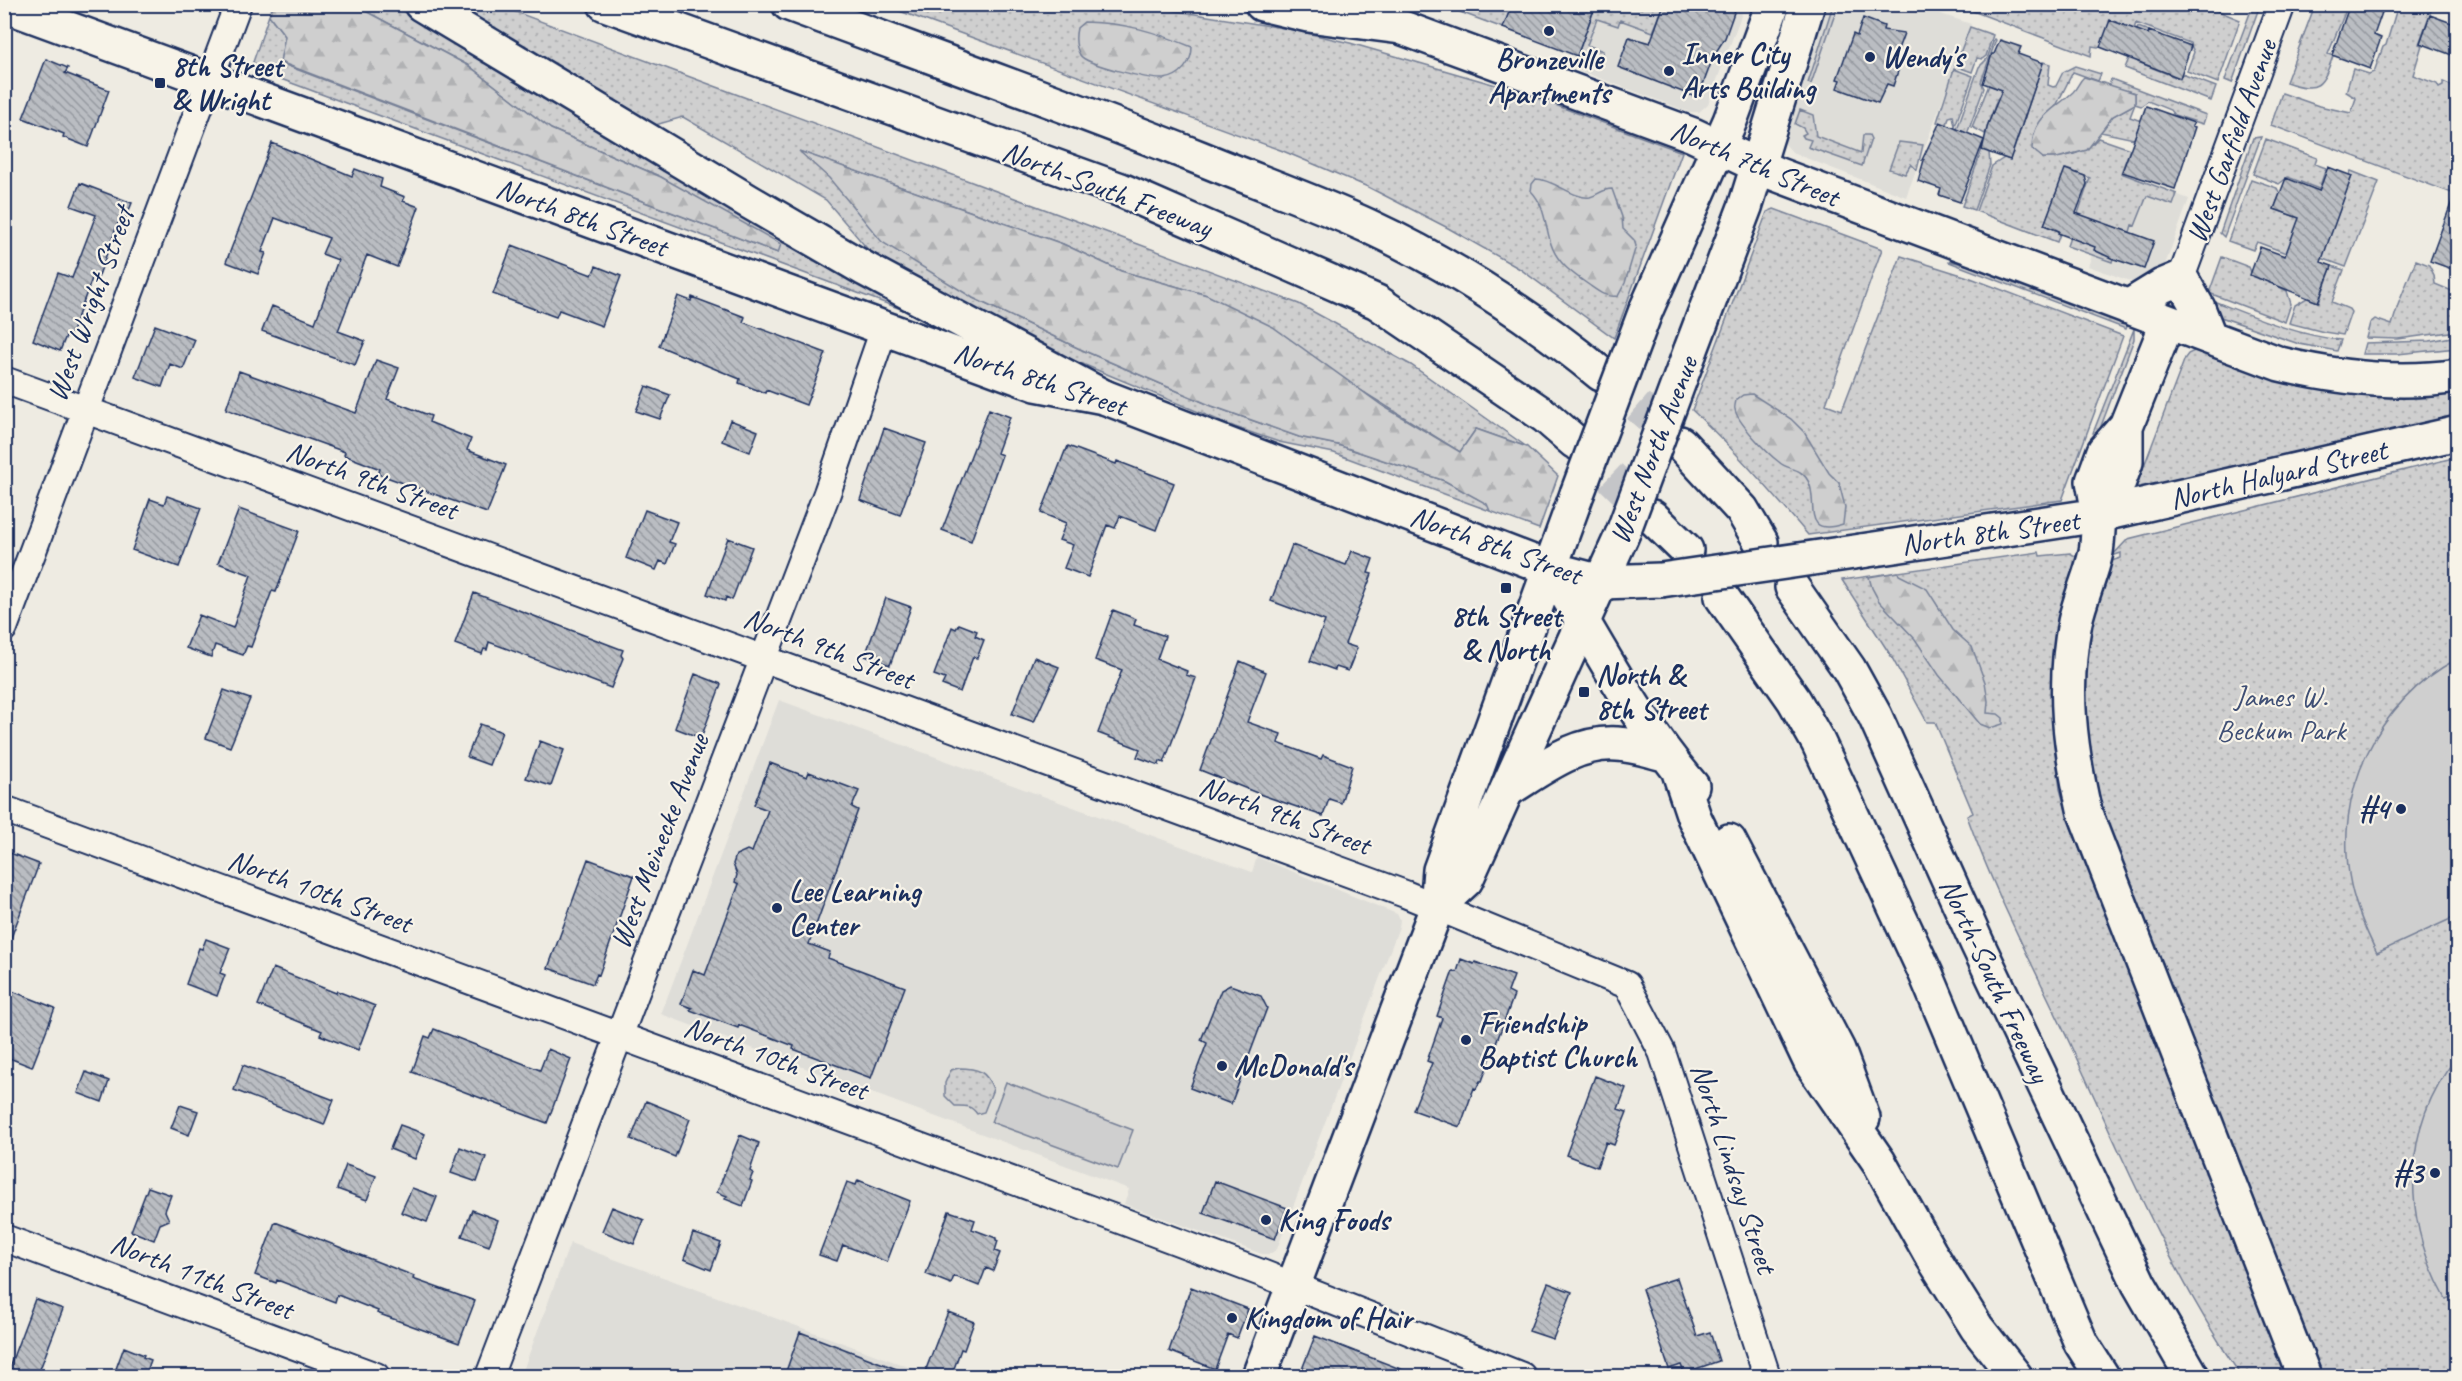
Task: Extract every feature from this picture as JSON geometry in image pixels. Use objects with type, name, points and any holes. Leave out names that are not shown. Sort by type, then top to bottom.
[{"type":"main road","points":[[421,4],[845,257],[1104,397]]},
{"type":"main road","name":"North-South Freeway","points":[[605,4],[1121,190],[1377,302],[1545,416],[1575,442]]},
{"type":"main road","name":"North-South Freeway","points":[[789,4],[1157,141],[1368,226],[1451,269],[1498,298],[1566,345],[1601,374]]},
{"type":"main road","points":[[1262,4],[1308,15],[1393,26]]},
{"type":"main road","name":"North 7th Street","points":[[1341,4],[1393,26],[1693,135],[1757,166],[2128,307],[2167,324]]},
{"type":"main road","name":"West North Avenue","points":[[1259,1377],[1437,907],[1440,870],[1577,494],[1646,310],[1719,147],[1773,4]]},
{"type":"main road","name":"West North Avenue","points":[[1437,907],[1466,880],[1622,535],[1745,207],[1808,4]]},
{"type":"main road","name":"North 8th Street","points":[[4,5],[885,326],[1036,384],[1104,397],[1551,568],[1601,582],[1661,580],[2099,515]]},
{"type":"main road","points":[[2128,307],[2164,285],[2181,278],[2198,308],[2209,336]]},
{"type":"main road","points":[[2304,1377],[2085,813],[2074,767],[2069,731],[2068,695],[2072,645],[2081,599],[2095,553],[2099,515],[2117,487],[2126,462],[2126,426],[2167,324],[2209,336],[2280,364],[2314,372],[2395,380],[2432,380],[2457,376]]},
{"type":"main road","name":"North Halyard Street","points":[[2099,515],[2457,433]]},
{"type":"main road","points":[[1680,443],[1742,510],[1761,542]]},
{"type":"main road","points":[[1653,517],[1686,550]]},
{"type":"main road","points":[[1551,568],[1632,706],[1672,762],[1694,817],[1811,1063],[1879,1162],[1930,1253],[1977,1328],[2015,1377]]},
{"type":"main road","name":"North-South Freeway","points":[[1792,587],[1849,669],[1875,716],[1977,943],[2139,1284],[2192,1377]]},
{"type":"main road","name":"North-South Freeway","points":[[1722,597],[1794,700],[1818,742],[1926,974],[2081,1343],[2102,1377]]},
{"type":"main road","points":[[1507,790],[1576,750],[1599,744],[1637,747],[1672,762]]},
{"type":"street","name":"West Wright Street","points":[[4,628],[238,4]]},
{"type":"street","name":"West Garfield Avenue","points":[[2181,278],[2282,4]]},
{"type":"street","name":"West Meinecke Avenue","points":[[489,1377],[827,493],[885,326]]},
{"type":"street","name":"North 9th Street","points":[[4,381],[764,658],[1437,907],[1627,986]]},
{"type":"street","name":"North 10th Street","points":[[4,809],[620,1035],[1293,1286],[1522,1377]]},
{"type":"street","name":"North Lindsay Street","points":[[1627,986],[1662,1052],[1767,1377]]},
{"type":"street","name":"North 11th Street","points":[[4,1238],[376,1377]]},
{"type":"shaded area","points":[[1596,5],[1720,5],[1742,13],[1708,104],[1699,112],[1689,112],[1573,68]]},
{"type":"shaded area","points":[[1825,5],[1944,5],[1941,14],[1971,24],[1906,197],[1793,153],[1786,145],[1784,140],[1786,126]]},
{"type":"shaded area","points":[[2122,174],[2189,199],[2162,273],[2141,285],[2088,266]]},
{"type":"shaded area","points":[[779,700],[1252,872],[1257,857],[1397,914],[1400,920],[1399,927],[1277,1249],[1270,1254],[1262,1254],[1124,1204],[1129,1189],[661,1014]]},
{"type":"shaded area","points":[[570,1243],[933,1376],[521,1376]]},
{"type":"green space","points":[[274,4],[354,5],[469,66],[551,129],[661,177],[781,244],[778,253],[280,62],[285,36],[269,15]]},
{"type":"green space","points":[[1463,4],[1512,5],[1503,28],[1460,12]]},
{"type":"green space","points":[[1596,4],[1664,5],[1653,32],[1620,20],[1618,26],[1597,19],[1587,45],[1603,51],[1601,65],[1577,56]]},
{"type":"green space","points":[[354,5],[390,5],[399,9],[899,303],[909,312],[251,68],[269,15],[285,36],[280,63],[778,253],[661,177],[551,129],[469,66]]},
{"type":"green space","points":[[448,5],[497,5],[1299,304],[1411,365],[1527,447],[1476,429],[1460,452],[1207,295],[1121,271],[1063,244],[801,152],[973,298],[1080,349],[1212,406],[1299,437],[1338,445],[1445,481],[1488,504],[1490,511],[1334,453],[1279,442],[1235,427],[1034,344],[876,259],[826,200],[683,117],[652,126]]},
{"type":"green space","points":[[883,5],[1139,5],[1289,29],[1350,43],[1520,92],[1682,152],[1614,338],[1520,269],[1448,228],[1368,187],[1283,151]]},
{"type":"green space","points":[[1833,5],[1838,5],[1811,84],[1808,83]]},
{"type":"green space","points":[[1957,5],[2204,5],[2240,20],[2218,83],[2187,71],[2194,52],[2190,43],[2136,23],[2134,29],[2098,47],[2092,46],[2091,56]]},
{"type":"green space","points":[[2253,5],[2260,5],[2232,83],[2225,80]]},
{"type":"green space","points":[[2315,5],[2331,5],[2346,10],[2328,54],[2333,56],[2326,75],[2318,85],[2306,87],[2286,82]]},
{"type":"green space","points":[[2398,5],[2433,5],[2419,44],[2422,45],[2413,75],[2437,84],[2439,88],[2443,86],[2443,82],[2457,88],[2457,195],[2271,125],[2282,93],[2319,106],[2351,113],[2356,98],[2346,92],[2353,69],[2369,74],[2374,72],[2383,47],[2386,45]]},
{"type":"green space","points":[[1084,22],[1127,26],[1165,36],[1192,47],[1190,58],[1180,72],[1164,79],[1133,74],[1094,63],[1085,59],[1078,52],[1076,31]]},
{"type":"green space","points":[[1970,27],[1993,35],[1986,56],[1982,59],[1977,58],[1972,72],[1955,66]]},
{"type":"green space","points":[[2138,27],[2149,31],[2138,62],[2180,79],[2182,74],[2216,87],[2211,101],[2125,68],[2140,32],[2137,30]]},
{"type":"green space","points":[[1994,39],[1996,40],[1981,82],[1984,88],[1966,137],[1957,129],[1979,67],[1987,59]]},
{"type":"green space","points":[[2043,62],[2050,64],[2048,85],[2053,87],[2056,86],[2063,72],[2075,66],[2101,74],[2098,81],[2073,72],[2052,111],[2043,158],[2080,152],[2098,138],[2130,149],[2121,173],[2177,194],[2173,205],[2147,196],[2135,226],[2132,225],[2130,232],[2121,230],[2112,262],[2067,246],[2090,178],[2066,169],[2044,225],[2059,231],[2057,242],[1976,211],[1992,166],[2013,152]]},
{"type":"green space","points":[[1954,69],[1973,76],[1955,126],[1953,116],[1949,117],[1947,125],[1937,122]]},
{"type":"green space","points":[[2084,77],[2135,93],[2135,104],[2113,116],[2087,150],[2057,158],[2043,158],[2032,149],[2036,129],[2045,116],[2073,92]]},
{"type":"green space","points":[[2111,79],[2206,115],[2203,124],[2174,115],[2170,110],[2148,101],[2141,106],[2135,104],[2135,93],[2109,86]]},
{"type":"green space","points":[[1989,85],[2005,91],[1997,99],[1985,134],[1972,127]]},
{"type":"green space","points":[[2135,104],[2130,117],[2141,121],[2134,139],[2101,132],[2113,116]]},
{"type":"green space","points":[[1800,110],[1813,115],[1816,136],[1861,153],[1863,135],[1869,135],[1871,139],[1862,166],[1808,147],[1811,140],[1804,138],[1802,135],[1806,133],[1803,128],[1795,124]]},
{"type":"green space","points":[[2261,137],[2224,237],[2220,233],[2253,138]]},
{"type":"green space","points":[[2266,139],[2317,158],[2315,164],[2326,168],[2319,189],[2288,177],[2279,184],[2253,174]]},
{"type":"green space","points":[[1899,142],[1923,145],[1917,170],[1911,164],[1905,174],[1889,169]]},
{"type":"green space","points":[[1982,149],[1989,152],[1990,165],[1974,210],[1962,206]]},
{"type":"green space","points":[[799,151],[1063,244],[1121,271],[1207,295],[1273,327],[1383,406],[1460,452],[1476,429],[1527,447],[1558,476],[1539,529],[1490,511],[1487,504],[1445,481],[1338,445],[1299,437],[1212,406],[1080,349],[973,298],[882,242],[829,178]]},
{"type":"green space","points":[[2351,171],[2379,182],[2346,267],[2305,252],[2286,253],[2257,242],[2253,250],[2228,241],[2251,179],[2277,188],[2280,194],[2274,209],[2332,230],[2352,176],[2349,175]]},
{"type":"green space","points":[[1536,179],[1550,182],[1584,197],[1612,189],[1622,217],[1623,229],[1634,240],[1636,246],[1625,283],[1618,296],[1606,295],[1596,290],[1557,257],[1551,244],[1542,209],[1531,191]]},
{"type":"green space","points":[[1774,209],[1882,249],[1826,404],[1842,410],[1901,256],[1968,277],[2123,336],[2062,500],[1808,535],[1752,471],[1692,410],[1767,212]]},
{"type":"green space","points":[[2222,257],[2249,267],[2251,272],[2287,291],[2291,304],[2285,322],[2209,293]]},
{"type":"green space","points":[[2416,260],[2429,265],[2435,284],[2457,293],[2457,331],[2398,339],[2366,338],[2370,323],[2375,319],[2392,325]]},
{"type":"green space","points":[[1950,261],[1983,269],[2128,324],[2126,329]]},
{"type":"green space","points":[[2332,266],[2344,270],[2332,302],[2351,312],[2343,335],[2289,323],[2295,305],[2307,298],[2319,302]]},
{"type":"green space","points":[[2203,297],[2288,329],[2341,340],[2337,351],[2299,344],[2215,315]]},
{"type":"green space","points":[[2134,329],[2134,339],[2098,434],[2093,433]]},
{"type":"green space","points":[[2457,336],[2457,348],[2397,354],[2362,354],[2365,343],[2430,341]]},
{"type":"green space","points":[[2196,350],[2262,373],[2324,389],[2387,395],[2457,390],[2457,417],[2141,494],[2136,487],[2185,358]]},
{"type":"green space","points":[[1752,394],[1791,419],[1804,432],[1829,473],[1839,483],[1845,507],[1843,524],[1828,527],[1819,525],[1815,519],[1808,480],[1800,472],[1784,466],[1774,458],[1741,421],[1735,408],[1736,400],[1743,395]]},
{"type":"green space","name":"James W. Beckum Park","points":[[2457,457],[2457,1376],[2323,1376],[2105,817],[2088,750],[2083,696],[2090,621],[2108,562],[2121,558],[2121,553],[2112,556],[2128,539]]},
{"type":"green space","points":[[2039,552],[2040,556],[2070,553],[2079,560],[2054,666],[2052,725],[2060,789],[2071,827],[2288,1376],[2241,1376],[2192,1297],[2128,1172],[2003,903],[1967,816],[1973,813],[1935,722],[1927,722],[1891,656],[1842,580]]},
{"type":"green space","points":[[1898,572],[1899,575],[1927,589],[1953,630],[1972,647],[1985,682],[1987,713],[1998,714],[2003,718],[2003,724],[1990,728],[1980,724],[1939,675],[1915,639],[1879,601],[1869,577]]},
{"type":"green space","name":"#4","points":[[2457,659],[2458,797],[2451,821],[2457,849],[2457,916],[2377,953],[2362,920],[2351,885],[2347,851],[2348,818],[2355,785],[2367,754],[2383,725],[2404,699],[2429,677]]},
{"type":"green space","name":"#3","points":[[2457,1057],[2458,1294],[2446,1299],[2421,1238],[2415,1207],[2414,1175],[2417,1144],[2425,1114],[2438,1085]]},
{"type":"green space","points":[[959,1068],[981,1072],[990,1083],[993,1089],[984,1112],[977,1114],[965,1106],[955,1106],[945,1096],[945,1083],[951,1070]]},
{"type":"green space","points":[[1006,1082],[1133,1130],[1118,1169],[991,1122]]},
{"type":"building","name":"Bronzeville Apartments","points":[[1512,4],[1596,4],[1577,56],[1503,28]]},
{"type":"building","points":[[1664,4],[1737,4],[1725,38],[1714,55],[1698,98],[1618,67],[1629,37],[1650,43]]},
{"type":"building","points":[[2350,4],[2385,4],[2374,35],[2381,38],[2370,69],[2332,55]]},
{"type":"building","points":[[2430,15],[2457,25],[2457,57],[2420,43]]},
{"type":"building","name":"Wendy's","points":[[1863,18],[1884,26],[1883,30],[1904,33],[1894,60],[1901,62],[1893,86],[1887,84],[1878,103],[1837,88],[1840,80],[1837,79],[1853,34],[1857,36]]},
{"type":"building","points":[[2110,20],[2191,46],[2180,78],[2100,47]]},
{"type":"building","points":[[2000,40],[2021,47],[2018,54],[2043,63],[2010,160],[1982,150],[1988,124],[2002,90],[1983,83],[1992,54]]},
{"type":"building","points":[[46,59],[68,68],[65,73],[109,90],[88,147],[63,137],[64,134],[23,118]]},
{"type":"building","points":[[2146,106],[2194,123],[2192,126],[2195,127],[2175,189],[2122,172]]},
{"type":"building","points":[[1940,122],[1984,140],[1960,202],[1939,195],[1941,189],[1918,181],[1924,160],[1922,160]]},
{"type":"building","points":[[272,143],[352,176],[355,169],[382,179],[380,187],[405,197],[403,201],[419,207],[397,267],[367,255],[338,331],[365,341],[355,365],[262,331],[272,306],[315,323],[338,260],[322,254],[329,238],[275,218],[262,252],[266,253],[258,274],[226,262]]},
{"type":"building","points":[[2328,167],[2352,176],[2321,262],[2332,266],[2318,302],[2250,275],[2260,247],[2285,256],[2299,218],[2274,209],[2286,178],[2319,191]]},
{"type":"building","points":[[2065,169],[2085,176],[2087,184],[2076,213],[2154,241],[2144,269],[2111,258],[2094,250],[2095,247],[2058,233],[2059,231],[2044,225]]},
{"type":"building","points":[[80,183],[132,203],[123,225],[118,223],[98,278],[93,276],[70,337],[66,336],[60,351],[33,340],[58,273],[72,278],[96,215],[71,206]]},
{"type":"building","points":[[2455,193],[2457,193],[2457,271],[2430,261]]},
{"type":"building","points":[[512,245],[592,275],[596,266],[621,276],[602,326],[559,310],[556,317],[493,294]]},
{"type":"building","points":[[678,296],[691,301],[692,297],[745,317],[743,322],[826,353],[806,405],[739,383],[740,379],[659,346]]},
{"type":"building","points":[[155,325],[195,340],[183,369],[170,364],[162,387],[135,377]]},
{"type":"building","points":[[376,360],[399,368],[387,399],[431,416],[429,422],[471,439],[467,450],[506,465],[487,513],[378,474],[380,469],[344,455],[345,452],[226,409],[239,371],[356,413]]},
{"type":"building","points":[[646,386],[670,395],[660,419],[636,411]]},
{"type":"building","points":[[989,409],[1010,417],[997,453],[1002,455],[971,541],[942,530]]},
{"type":"building","points":[[730,420],[758,431],[750,452],[722,441]]},
{"type":"building","points":[[884,428],[926,443],[900,515],[860,500]]},
{"type":"building","points":[[1068,446],[1116,464],[1117,461],[1174,483],[1156,530],[1120,516],[1115,528],[1107,525],[1088,577],[1064,568],[1073,545],[1059,540],[1066,523],[1041,513]]},
{"type":"building","points":[[167,496],[201,508],[179,567],[132,550],[150,499],[164,504]]},
{"type":"building","points":[[239,509],[299,531],[276,592],[272,591],[251,647],[247,646],[243,655],[215,645],[211,657],[186,648],[199,615],[233,628],[251,575],[218,563]]},
{"type":"building","points":[[645,510],[677,522],[669,542],[675,544],[667,564],[660,561],[656,570],[626,558]]},
{"type":"building","points":[[728,538],[752,547],[732,600],[726,597],[725,601],[707,594]]},
{"type":"building","points":[[1292,545],[1346,565],[1352,551],[1373,559],[1368,573],[1372,574],[1345,644],[1357,648],[1348,671],[1336,667],[1335,670],[1310,661],[1325,621],[1271,601]]},
{"type":"building","points":[[474,593],[623,650],[621,655],[623,658],[611,688],[489,642],[487,650],[484,649],[482,654],[455,644]]},
{"type":"building","points":[[886,598],[911,607],[890,665],[865,656]]},
{"type":"building","points":[[1113,610],[1136,619],[1134,625],[1165,636],[1157,659],[1187,671],[1186,675],[1196,678],[1164,763],[1160,761],[1159,765],[1137,757],[1140,749],[1098,733],[1122,670],[1095,660]]},
{"type":"building","points":[[959,624],[977,631],[975,636],[984,640],[977,658],[973,657],[960,692],[942,685],[945,679],[934,675],[952,627],[956,629]]},
{"type":"building","points":[[1034,657],[1059,667],[1034,722],[1012,714]]},
{"type":"building","points":[[1240,661],[1266,672],[1247,722],[1281,734],[1278,743],[1321,759],[1323,755],[1352,766],[1341,803],[1329,799],[1323,816],[1200,770]]},
{"type":"building","points":[[695,674],[721,684],[701,738],[675,728]]},
{"type":"building","points":[[224,690],[250,699],[230,747],[206,738]]},
{"type":"building","points":[[480,724],[502,732],[489,765],[467,757]]},
{"type":"building","points":[[540,741],[564,750],[551,786],[526,778]]},
{"type":"building","name":"Lee Learning Center","points":[[770,763],[807,777],[809,772],[859,791],[852,807],[858,810],[809,944],[830,952],[828,958],[905,987],[871,1078],[793,1049],[794,1046],[739,1025],[738,1028],[690,1010],[692,1008],[681,1004],[693,970],[705,975],[739,884],[735,882],[737,875],[733,864],[736,855],[747,850],[752,852],[768,810],[754,805]]},
{"type":"building","points":[[10,853],[39,864],[6,951],[4,866]]},
{"type":"building","points":[[588,859],[634,876],[599,975],[597,974],[593,984],[548,968]]},
{"type":"building","points":[[206,939],[230,948],[220,973],[225,975],[217,996],[186,984],[199,948],[202,949]]},
{"type":"building","name":"Friendship Baptist Church","points":[[1461,959],[1514,976],[1508,992],[1514,995],[1482,1081],[1476,1089],[1474,1088],[1460,1127],[1413,1110],[1432,1063],[1427,1061],[1442,1018],[1437,1016],[1453,971],[1457,972]]},
{"type":"building","points":[[273,968],[375,1006],[358,1050],[320,1035],[322,1031],[258,1005]]},
{"type":"building","name":"McDonald's","points":[[1230,985],[1261,996],[1267,1008],[1231,1104],[1190,1088],[1207,1043],[1201,1040],[1221,990]]},
{"type":"building","points":[[12,991],[55,1008],[32,1067],[4,1056],[4,1011]]},
{"type":"building","points":[[434,1029],[540,1070],[548,1049],[571,1059],[547,1123],[412,1072],[425,1036],[430,1038]]},
{"type":"building","points":[[243,1065],[334,1100],[324,1125],[234,1090]]},
{"type":"building","points":[[86,1072],[109,1081],[102,1102],[78,1093]]},
{"type":"building","points":[[1595,1076],[1626,1088],[1618,1109],[1627,1112],[1614,1145],[1606,1142],[1597,1167],[1566,1155]]},
{"type":"building","points":[[646,1101],[690,1119],[675,1157],[631,1139]]},
{"type":"building","points":[[180,1105],[198,1111],[189,1135],[171,1128]]},
{"type":"building","points":[[400,1125],[425,1134],[415,1159],[390,1149]]},
{"type":"building","points":[[740,1135],[759,1143],[750,1171],[753,1173],[750,1180],[752,1181],[743,1206],[725,1199],[727,1196],[717,1192]]},
{"type":"building","points":[[460,1147],[486,1157],[477,1182],[451,1173]]},
{"type":"building","points":[[346,1165],[376,1176],[367,1200],[337,1189]]},
{"type":"building","points":[[858,1180],[910,1201],[887,1262],[843,1245],[837,1261],[819,1255],[847,1182],[856,1185]]},
{"type":"building","points":[[1215,1181],[1287,1208],[1275,1239],[1203,1213]]},
{"type":"building","points":[[148,1187],[171,1195],[165,1211],[169,1220],[160,1224],[154,1240],[131,1231]]},
{"type":"building","points":[[412,1188],[437,1197],[427,1222],[401,1212]]},
{"type":"building","points":[[612,1207],[644,1220],[634,1244],[602,1231]]},
{"type":"building","points":[[472,1210],[498,1220],[489,1246],[462,1236]]},
{"type":"building","points":[[949,1211],[975,1220],[972,1229],[996,1238],[998,1241],[995,1251],[1000,1253],[993,1271],[986,1268],[979,1286],[954,1276],[951,1284],[926,1274]]},
{"type":"building","points":[[275,1222],[414,1276],[413,1279],[475,1301],[459,1343],[377,1313],[378,1311],[337,1295],[335,1302],[277,1280],[276,1283],[255,1275]]},
{"type":"building","points":[[693,1233],[721,1243],[711,1270],[684,1259]]},
{"type":"building","points":[[1677,1278],[1697,1336],[1710,1332],[1719,1361],[1684,1373],[1681,1365],[1669,1369],[1642,1289]]},
{"type":"building","points":[[1548,1283],[1572,1292],[1553,1339],[1529,1331]]},
{"type":"building","points":[[1191,1287],[1248,1309],[1237,1338],[1228,1334],[1215,1369],[1169,1351]]},
{"type":"building","points":[[35,1299],[63,1309],[37,1377],[30,1377],[9,1368]]},
{"type":"building","points":[[948,1312],[974,1322],[964,1350],[961,1349],[951,1377],[923,1377]]},
{"type":"building","points":[[800,1332],[912,1375],[911,1377],[784,1377]]},
{"type":"building","points":[[1315,1336],[1416,1375],[1416,1377],[1299,1377]]},
{"type":"building","points":[[124,1347],[151,1360],[145,1377],[113,1377]]},
{"type":"tunnel","points":[[1601,374],[1680,443]]},
{"type":"tunnel","points":[[1575,442],[1652,517]]},
{"type":"place","name":"Bronzeville Apartments","points":[[1549,31]]},
{"type":"place","name":"Wendy's","points":[[1870,57]]},
{"type":"place","name":"Inner City Arts Building","points":[[1669,71]]},
{"type":"place","name":"8th Street & Wright","points":[[160,83]]},
{"type":"place","name":"8th Street & North","points":[[1506,588]]},
{"type":"place","name":"North & 8th Street","points":[[1584,692]]},
{"type":"place","name":"#4","points":[[2401,809]]},
{"type":"place","name":"Lee Learning Center","points":[[777,908]]},
{"type":"place","name":"Friendship Baptist Church","points":[[1466,1040]]},
{"type":"place","name":"McDonald's","points":[[1222,1066]]},
{"type":"place","name":"#3","points":[[2435,1173]]},
{"type":"place","name":"King Foods","points":[[1266,1220]]},
{"type":"place","name":"Kingdom of Hair","points":[[1232,1318]]}]
